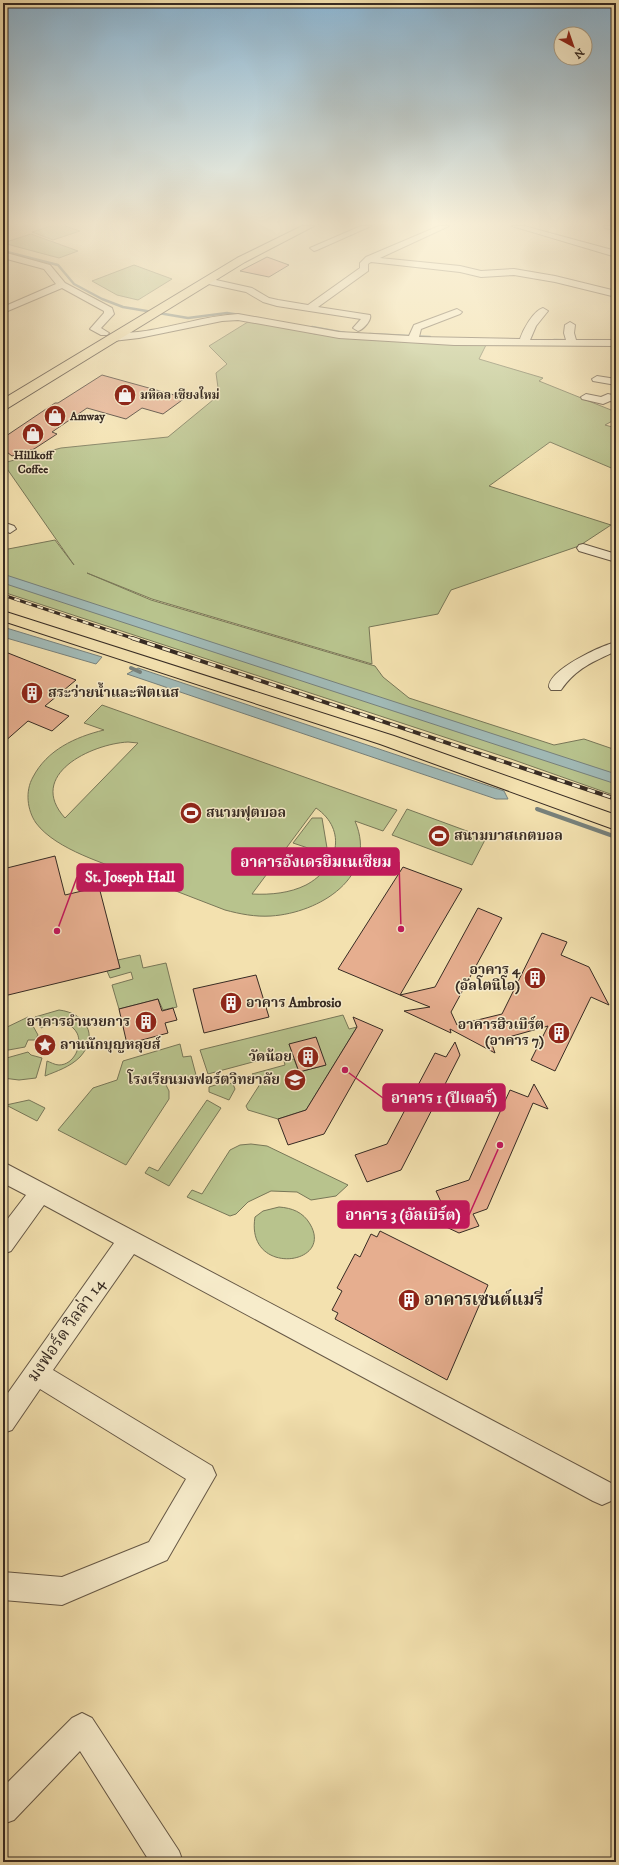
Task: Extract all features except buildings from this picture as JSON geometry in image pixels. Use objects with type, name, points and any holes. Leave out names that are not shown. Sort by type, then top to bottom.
[{"type":"main road","points":[[3,405],[142,313]]},
{"type":"main road","points":[[3,392],[42,368],[72,358]]},
{"type":"main road","points":[[3,396],[72,358]]},
{"type":"main road","points":[[3,409],[60,375],[72,358]]},
{"type":"main road","points":[[3,616],[387,740],[616,823]]},
{"type":"street","points":[[109,313],[95,329],[108,335],[139,335],[222,318],[238,317],[339,335],[414,336],[525,341],[571,340],[616,343]]},
{"type":"street","points":[[342,313],[367,317],[358,328]]},
{"type":"street","points":[[414,336],[417,327],[454,313]]},
{"type":"street","points":[[525,341],[529,329],[541,313]]},
{"type":"street","points":[[570,325],[571,340]]},
{"type":"street","points":[[596,380],[616,382]]},
{"type":"street","points":[[586,397],[603,401],[608,397],[616,399]]},
{"type":"street","points":[[583,548],[616,558]]},
{"type":"street","points":[[556,687],[556,684],[578,663],[616,646]]},
{"type":"street","points":[[3,1172],[602,1492]]},
{"type":"street","points":[[3,1243],[41,1192]]},
{"type":"street","name":"มงฟอร์ด วิลล่า 14","points":[[3,1421],[130,1240]]},
{"type":"street","points":[[3,1586],[62,1591],[158,1551],[203,1475],[36,1373]]},
{"type":"street","points":[[3,1809],[82,1728],[168,1862]]},
{"type":"green space","points":[[251,320],[315,334],[486,345],[479,359],[543,378],[539,381],[616,412],[616,419],[605,425],[616,428],[616,470],[550,442],[489,486],[611,525],[579,546],[451,590],[438,614],[369,627],[372,664],[152,599],[87,573],[151,600],[375,666],[383,677],[409,698],[554,745],[584,739],[616,750],[616,796],[511,759],[3,592],[3,550],[55,540],[74,565],[3,463],[61,448],[168,437],[219,395],[216,373],[227,364],[209,346]]},
{"type":"green space","points":[[102,705],[397,810],[383,831],[355,821],[360,841],[359,859],[352,875],[340,888],[325,899],[308,908],[271,916],[248,915],[225,910],[83,855],[56,841],[45,833],[36,823],[28,800],[30,782],[46,759],[54,752],[83,736],[104,730],[84,723]],"holes":[[[128,742],[138,743],[65,818],[55,802],[53,788],[58,776],[68,765],[82,756],[113,744]],[[316,808],[326,817],[332,827],[335,838],[335,848],[332,859],[326,869],[317,878],[306,885],[293,890],[273,894],[252,894]]]},
{"type":"green space","name":"สนามบาสเกตบอล","points":[[407,809],[486,838],[472,865],[392,835]]},
{"type":"green space","points":[[312,818],[322,818],[327,848],[308,848],[293,843]]},
{"type":"green space","points":[[140,955],[143,968],[166,963],[177,1007],[163,1010],[158,999],[119,1009],[112,985],[133,979],[131,972],[110,978],[107,971],[118,960]]},
{"type":"green space","points":[[59,1010],[68,1012],[82,1020],[87,1026],[89,1041],[86,1049],[80,1057],[63,1068],[45,1076],[47,1061],[57,1065],[69,1062],[76,1054],[78,1048],[79,1038],[77,1033],[68,1024],[51,1023],[41,1028],[35,1017]]},
{"type":"green space","points":[[343,1015],[349,1029],[357,1027],[306,1110],[278,1119],[248,1110],[246,1106],[262,1081],[262,1078],[252,1074],[285,1065],[284,1061],[294,1059],[299,1072],[326,1065],[289,1044],[293,1054],[284,1057],[281,1053],[265,1056],[264,1059],[208,1074],[200,1050]]},
{"type":"green space","points":[[28,1017],[38,1035],[35,1040],[28,1040],[25,1047],[3,1051],[3,1029]]},
{"type":"green space","points":[[180,1044],[183,1057],[191,1056],[196,1075],[165,1083],[169,1091],[169,1099],[126,1165],[58,1130],[93,1088],[117,1080],[123,1061]]},
{"type":"green space","points":[[28,1052],[31,1055],[42,1058],[36,1078],[19,1080],[3,1078],[3,1059]]},
{"type":"green space","points":[[225,1082],[233,1084],[235,1089],[229,1100],[209,1092],[209,1087]]},
{"type":"green space","points":[[29,1100],[45,1108],[37,1121],[6,1105]]},
{"type":"green space","points":[[207,1100],[221,1108],[169,1186],[145,1173],[149,1167],[158,1171]]},
{"type":"green space","points":[[251,1144],[267,1146],[348,1185],[336,1196],[311,1200],[297,1192],[271,1191],[248,1202],[236,1214],[230,1216],[187,1197],[192,1190],[202,1194],[230,1150],[240,1145]]},
{"type":"green space","points":[[279,1207],[297,1211],[304,1216],[310,1224],[314,1238],[311,1249],[301,1256],[288,1259],[275,1257],[263,1249],[256,1236],[255,1217],[263,1211]]},
{"type":"water","points":[[3,574],[616,774],[616,784],[3,583]]},
{"type":"water","points":[[3,627],[102,657],[96,664],[3,637]]},
{"type":"water","points":[[138,668],[504,791],[508,799],[496,799],[127,674]]},
{"type":"waterway","points":[[159,313],[188,318],[227,313]]},
{"type":"waterway","points":[[227,313],[240,315]]},
{"type":"waterway","points":[[312,327],[345,333]]},
{"type":"waterway","points":[[370,334],[430,337]]},
{"type":"waterway","points":[[554,340],[616,341]]},
{"type":"waterway","points":[[131,668],[140,672]]},
{"type":"waterway","points":[[537,809],[616,837]]},
{"type":"railway","points":[[3,595],[132,638]]},
{"type":"railway","points":[[132,638],[616,799]]},
{"type":"place","name":"มหิดล เชียงใหม่","points":[[125,395]]},
{"type":"place","name":"Amway","points":[[55,416]]},
{"type":"place","name":"Hillkoff Coffee","points":[[33,434]]},
{"type":"place","name":"สระว่ายน้ำและฟิตเนส","points":[[32,693]]},
{"type":"place","name":"สนามฟุตบอล","points":[[191,813]]},
{"type":"place","name":"สนามบาสเกตบอล","points":[[439,836]]},
{"type":"place","name":"อาคารอังเดรยิมเนเซียม","points":[[401,929]]},
{"type":"place","name":"St. Joseph Hall","points":[[57,931]]},
{"type":"place","name":"อาคาร 4 (อัลโตนิโอ)","points":[[535,978]]},
{"type":"place","name":"อาคาร Ambrosio","points":[[231,1003]]},
{"type":"place","name":"อาคารอำนวยการ","points":[[146,1022]]},
{"type":"place","name":"อาคารฮิวเบิร์ต (อาคาร 7)","points":[[559,1033]]},
{"type":"place","name":"ลานนักบุญหลุยส์","points":[[45,1045]]},
{"type":"place","name":"วัดน้อย","points":[[308,1057]]},
{"type":"place","name":"อาคาร 1 (ปีเตอร์)","points":[[345,1070]]},
{"type":"place","name":"โรงเรียนมงฟอร์ตวิทยาลัย","points":[[295,1080]]},
{"type":"place","name":"อาคาร 3 (อัลเบิร์ต)","points":[[500,1145]]},
{"type":"place","name":"อาคารเซนต์แมรี่","points":[[409,1300]]}]
